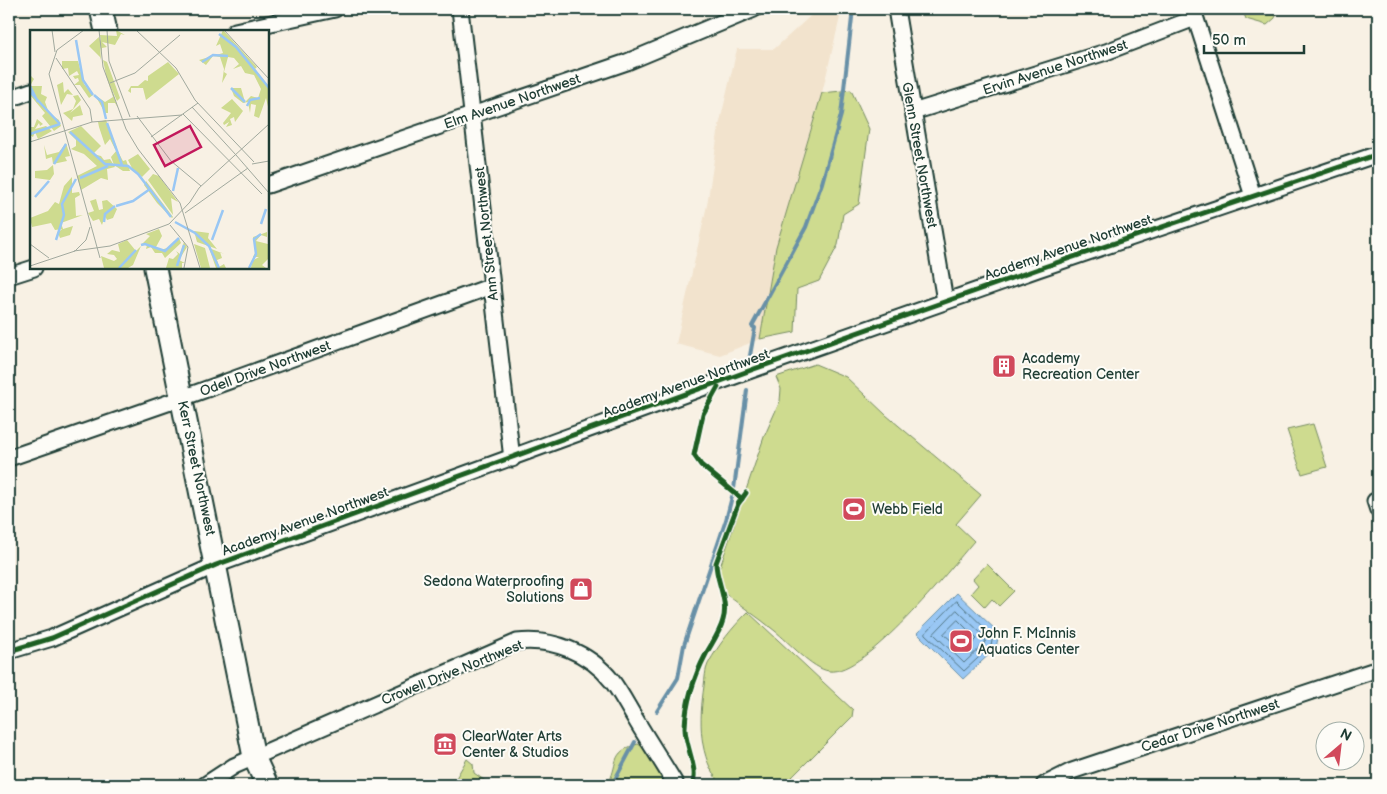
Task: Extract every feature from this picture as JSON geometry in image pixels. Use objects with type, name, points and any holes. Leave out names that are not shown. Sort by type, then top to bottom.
[{"type":"street","points":[[101,9],[106,30]]},
{"type":"street","points":[[240,30],[335,9]]},
{"type":"street","name":"Ann Street Northwest","points":[[460,9],[474,115],[512,459]]},
{"type":"street","name":"Elm Avenue Northwest","points":[[269,185],[627,62],[754,9]]},
{"type":"street","name":"Glenn Street Northwest","points":[[896,9],[944,301]]},
{"type":"street","points":[[1194,13],[1253,196]]},
{"type":"street","name":"Ervin Avenue Northwest","points":[[913,112],[1106,52],[1194,13]]},
{"type":"street","points":[[9,99],[30,91]]},
{"type":"street","name":"Academy Avenue Northwest","points":[[9,651],[52,638],[216,565],[944,301],[1378,154]]},
{"type":"street","points":[[9,276],[31,269]]},
{"type":"street","name":"Kerr Street Northwest","points":[[155,269],[254,757],[267,785]]},
{"type":"street","name":"Odell Drive Northwest","points":[[9,458],[182,398],[492,286]]},
{"type":"street","name":"Crowell Drive Northwest","points":[[205,785],[234,766],[517,642],[544,641],[578,652],[597,665],[612,681],[676,785]]},
{"type":"street","name":"Cedar Drive Northwest","points":[[1044,785],[1072,771],[1378,668]]},
{"type":"shaded area","points":[[818,9],[842,9],[822,93],[776,247],[760,339],[720,355],[676,344],[707,205],[719,126],[737,49],[774,49]]},
{"type":"green space","points":[[1242,9],[1279,9],[1275,18],[1267,25],[1246,19]]},
{"type":"green space","points":[[851,90],[869,129],[859,204],[843,214],[838,245],[819,281],[797,289],[795,332],[760,339],[776,247],[822,93]]},
{"type":"green space","name":"Webb Field","points":[[815,364],[846,377],[886,415],[981,495],[956,524],[974,541],[927,596],[863,657],[845,668],[829,671],[808,660],[769,626],[723,592],[719,570],[764,437],[780,401],[781,389],[776,377]]},
{"type":"green space","points":[[1313,424],[1327,467],[1302,474],[1287,430]]},
{"type":"green space","name":"John F. McInnis Aquatics Center","points":[[987,564],[1014,591],[999,606],[992,599],[985,607],[971,593],[978,585],[973,579]]},
{"type":"green space","points":[[748,612],[853,710],[852,717],[784,785],[721,785],[713,774],[704,750],[701,712],[707,666],[726,636]]},
{"type":"green space","points":[[638,744],[645,748],[663,781],[657,785],[607,785],[618,755],[629,747]]},
{"type":"green space","points":[[467,759],[473,764],[474,773],[491,785],[452,785]]},
{"type":"water","name":"John F. McInnis Aquatics Center","points":[[957,593],[999,633],[996,648],[963,679],[917,633]]},
{"type":"waterway","points":[[749,361],[755,328],[752,326],[806,227],[822,183],[841,115],[853,9]]},
{"type":"waterway","points":[[657,711],[678,678],[684,645],[726,520],[734,489],[747,390]]},
{"type":"waterway","points":[[612,785],[635,742]]},
{"type":"cycle path","points":[[9,651],[52,638],[216,565],[754,369],[1038,269],[1378,154]]},
{"type":"cycle path","points":[[718,387],[703,414],[694,455],[701,465],[742,499]]},
{"type":"cycle path","points":[[691,785],[694,780],[694,774],[685,734],[687,708],[691,689],[698,671],[723,620],[724,606],[716,563],[738,504],[746,493]]},
{"type":"place","name":"Academy Recreation Center","points":[[1004,366]]},
{"type":"place","name":"Webb Field","points":[[854,509]]},
{"type":"place","name":"Sedona Waterproofing Solutions","points":[[581,589]]},
{"type":"place","name":"John F. McInnis Aquatics Center","points":[[961,641]]},
{"type":"place","name":"ClearWater Arts Center & Studios","points":[[445,744]]}]
